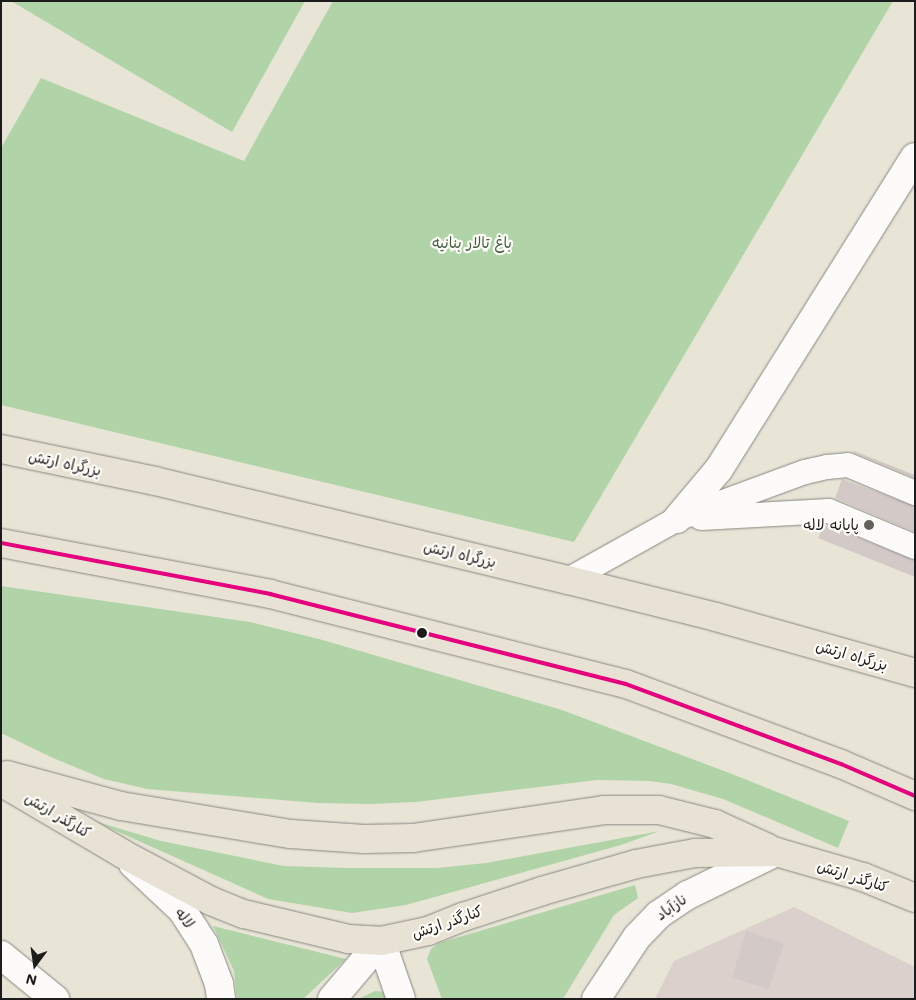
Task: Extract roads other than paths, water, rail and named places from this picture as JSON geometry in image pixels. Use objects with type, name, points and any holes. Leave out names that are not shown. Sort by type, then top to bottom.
[{"type":"main road","name":"بزرگراه ارتش","points":[[1,449],[155,481],[568,580],[726,620],[915,673]]},
{"type":"main road","points":[[1,543],[270,594],[626,684],[841,764],[915,796]]},
{"type":"main road","points":[[1,773],[121,806],[291,834],[364,839],[413,838],[604,810],[658,810],[715,824],[776,852]]},
{"type":"main road","name":"کنارگذر ارتش","points":[[1,782],[123,854],[212,901],[244,914],[316,933],[381,941],[428,932],[502,903],[636,864],[696,853],[776,852],[862,877],[915,898]]},
{"type":"street","points":[[677,519],[719,469],[915,158]]},
{"type":"street","name":"نازآباد","points":[[596,999],[637,937],[658,915],[688,895],[776,852]]},
{"type":"street","name":"لاله","points":[[123,854],[182,910],[204,944],[219,984],[220,999]]},
{"type":"street","points":[[332,999],[381,941]]},
{"type":"street","points":[[381,941],[401,999]]},
{"type":"street","points":[[1,955],[55,999]]},
{"type":"lane","points":[[568,580],[677,519],[771,483],[827,466],[848,465],[915,493]]},
{"type":"lane","points":[[677,519],[829,511],[915,547]]},
{"type":"place","name":"پایانه لاله","points":[[869,525]]},
{"type":"park label","name":"باغ تالار بنانیه","points":[[472,243]]}]
